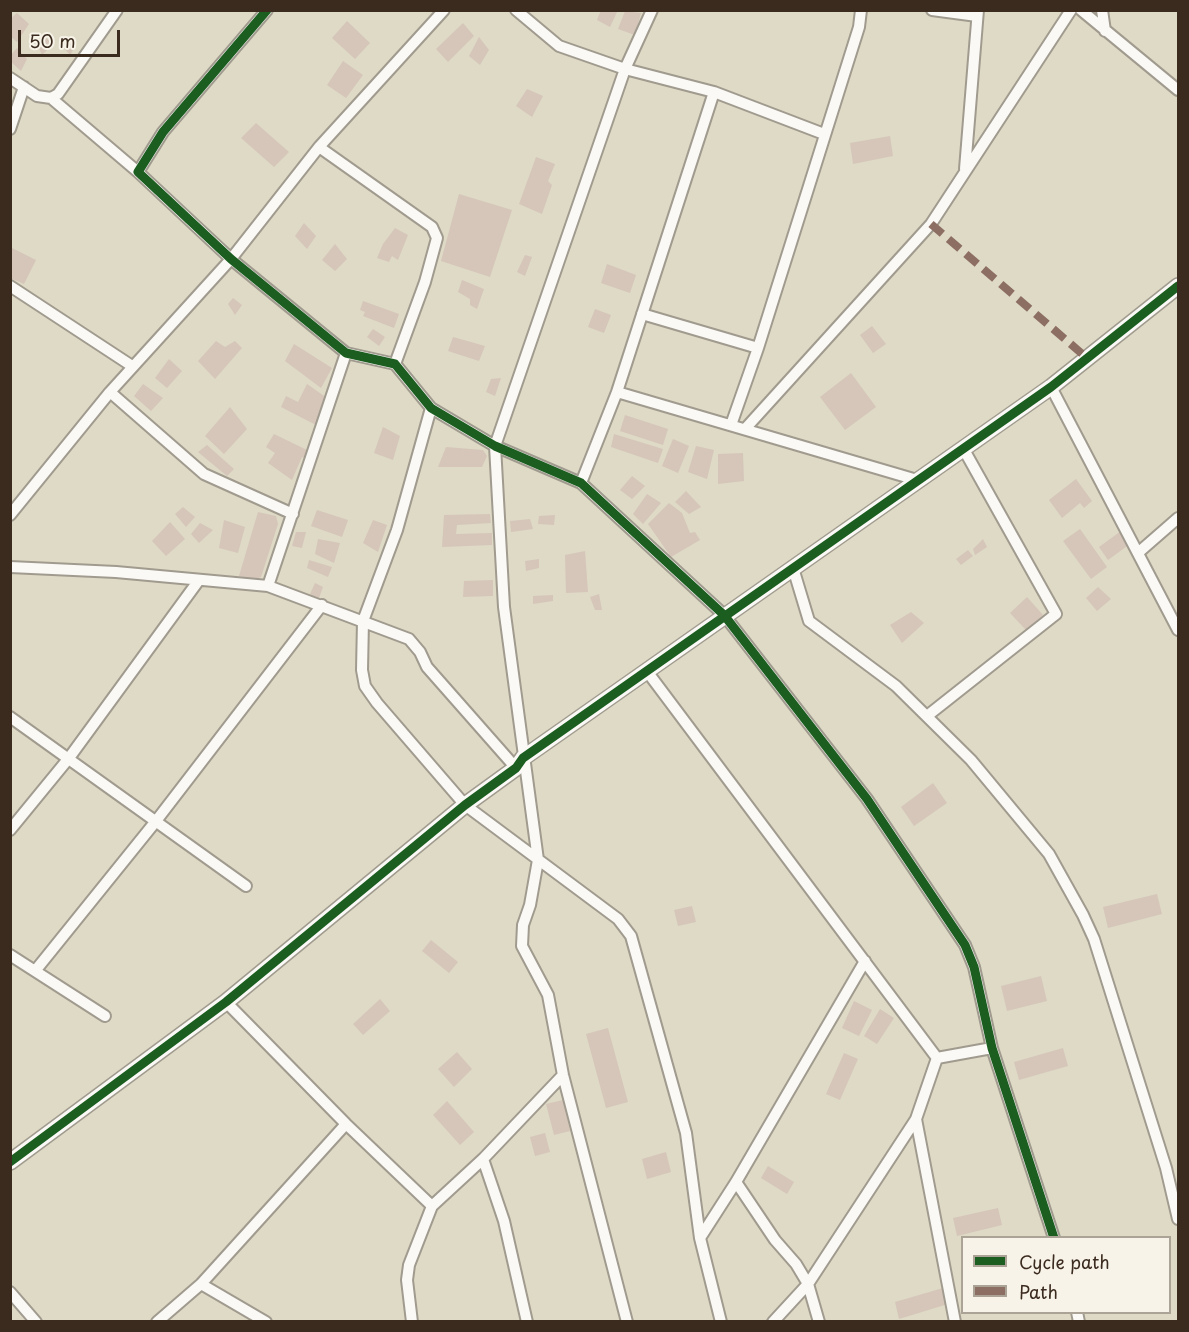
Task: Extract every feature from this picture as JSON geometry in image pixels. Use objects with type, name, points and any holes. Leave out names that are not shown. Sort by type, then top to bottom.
[{"type":"street","points":[[51,98],[58,94],[117,10]]},
{"type":"street","points":[[138,172],[164,132],[267,10]]},
{"type":"street","points":[[10,515],[132,366],[231,259],[319,147],[444,10]]},
{"type":"street","points":[[516,10],[559,46],[626,69],[714,92],[824,134]]},
{"type":"street","points":[[627,1322],[563,1075],[548,994],[522,946],[523,925],[530,905],[538,860],[519,763],[504,607],[495,446],[626,69],[652,10]]},
{"type":"street","points":[[730,425],[758,348],[859,27],[861,10]]},
{"type":"street","points":[[932,10],[978,13],[965,171]]},
{"type":"street","points":[[745,429],[931,224],[1071,10]]},
{"type":"street","points":[[1081,10],[1179,90]]},
{"type":"street","points":[[1102,10],[1105,31]]},
{"type":"street","points":[[10,78],[37,96],[51,98],[138,172],[231,259],[346,353],[395,364],[431,408],[495,446],[581,483],[724,615],[867,799],[965,945],[974,967],[992,1048],[1053,1236]]},
{"type":"street","points":[[10,129],[24,87]]},
{"type":"street","points":[[581,483],[617,392],[714,92]]},
{"type":"street","points":[[319,147],[432,227],[436,238],[425,282],[395,364]]},
{"type":"street","points":[[10,286],[132,366]]},
{"type":"street","points":[[10,1162],[226,1002],[519,763],[646,670],[1051,387],[1179,286]]},
{"type":"street","points":[[642,314],[758,348]]},
{"type":"street","points":[[268,586],[346,353]]},
{"type":"street","points":[[1051,387],[1179,630]]},
{"type":"street","points":[[110,392],[204,474],[293,514]]},
{"type":"street","points":[[617,392],[917,480]]},
{"type":"street","points":[[431,408],[398,530],[363,621],[362,670],[365,686],[465,805],[618,919],[631,936],[686,1133],[700,1238],[721,1322]]},
{"type":"street","points":[[927,716],[1056,614],[963,448]]},
{"type":"street","points":[[1139,552],[1179,518]]},
{"type":"street","points":[[10,567],[116,572],[268,586],[322,605],[409,639],[420,652],[428,667],[519,763]]},
{"type":"street","points":[[793,568],[809,621],[896,686],[927,716],[971,760],[1049,854],[1094,939],[1166,1168],[1179,1219]]},
{"type":"street","points":[[10,830],[69,758],[199,580]]},
{"type":"street","points":[[35,971],[156,821],[322,605]]},
{"type":"street","points":[[646,670],[937,1058]]},
{"type":"street","points":[[10,717],[246,886]]},
{"type":"street","points":[[10,955],[105,1016]]},
{"type":"street","points":[[700,1238],[736,1182],[864,961]]},
{"type":"street","points":[[226,1002],[346,1124],[432,1206]]},
{"type":"street","points":[[937,1058],[992,1048]]},
{"type":"street","points":[[773,1322],[808,1284],[916,1119],[937,1058]]},
{"type":"street","points":[[412,1322],[407,1280],[409,1265],[432,1206],[483,1159],[563,1075]]},
{"type":"street","points":[[916,1119],[955,1322]]},
{"type":"street","points":[[157,1322],[201,1284],[346,1124]]},
{"type":"street","points":[[483,1159],[504,1221],[527,1322]]},
{"type":"street","points":[[736,1182],[808,1284],[819,1322]]},
{"type":"street","points":[[201,1284],[266,1322]]},
{"type":"street","points":[[10,1292],[36,1322]]},
{"type":"building","points":[[601,10],[618,10],[610,27],[597,20]]},
{"type":"building","points":[[625,11],[641,13],[635,35],[618,29]]},
{"type":"building","points":[[17,13],[29,24],[17,42],[10,36],[10,19]]},
{"type":"building","points":[[347,21],[370,43],[355,59],[332,38]]},
{"type":"building","points":[[463,23],[474,36],[448,62],[436,49]]},
{"type":"building","points":[[44,36],[53,44],[42,55],[37,44]]},
{"type":"building","points":[[479,37],[489,50],[480,65],[469,56]]},
{"type":"building","points":[[65,38],[75,47],[70,55],[61,45]]},
{"type":"building","points":[[17,48],[27,59],[21,71],[10,61],[10,56]]},
{"type":"building","points":[[343,61],[363,75],[346,98],[327,85]]},
{"type":"building","points":[[527,89],[543,96],[532,117],[516,106]]},
{"type":"building","points":[[256,123],[289,152],[274,167],[241,138]]},
{"type":"building","points":[[890,136],[893,156],[853,164],[850,143]]},
{"type":"building","points":[[536,157],[555,164],[548,181],[552,185],[542,214],[519,204]]},
{"type":"building","points":[[459,194],[512,210],[490,277],[441,261]]},
{"type":"building","points":[[304,223],[316,236],[307,249],[295,236]]},
{"type":"building","points":[[395,228],[408,235],[398,260],[392,256],[389,262],[377,258],[383,244]]},
{"type":"building","points":[[335,244],[347,259],[335,271],[322,260]]},
{"type":"building","points":[[10,247],[36,260],[24,284],[10,278]]},
{"type":"building","points":[[525,255],[532,257],[525,276],[517,272]]},
{"type":"building","points":[[607,264],[636,275],[630,293],[601,283]]},
{"type":"building","points":[[462,280],[484,289],[477,309],[470,305],[470,299],[458,292]]},
{"type":"building","points":[[233,298],[242,305],[235,315],[228,304]]},
{"type":"building","points":[[363,301],[399,314],[394,328],[363,316],[365,312],[360,310]]},
{"type":"building","points":[[595,309],[611,315],[604,333],[588,327]]},
{"type":"building","points":[[872,326],[886,344],[873,353],[860,335]]},
{"type":"building","points":[[373,329],[385,337],[379,346],[367,337]]},
{"type":"building","points":[[453,337],[485,346],[479,361],[448,351]]},
{"type":"building","points":[[216,341],[225,347],[235,341],[242,348],[215,379],[198,361]]},
{"type":"building","points":[[294,344],[332,368],[321,388],[285,361]]},
{"type":"building","points":[[169,359],[182,371],[167,388],[155,378]]},
{"type":"building","points":[[851,373],[876,407],[845,430],[820,397]]},
{"type":"building","points":[[501,378],[495,396],[486,392],[491,379]]},
{"type":"building","points":[[143,384],[163,398],[151,411],[134,396]]},
{"type":"building","points":[[307,384],[327,398],[316,425],[281,407],[286,396],[298,402]]},
{"type":"building","points":[[230,407],[247,429],[224,454],[205,436]]},
{"type":"building","points":[[625,415],[668,429],[663,445],[620,431]]},
{"type":"building","points":[[383,427],[400,436],[393,460],[374,453]]},
{"type":"building","points":[[274,434],[309,451],[306,459],[302,457],[292,480],[268,463],[275,453],[266,447]]},
{"type":"building","points":[[614,434],[663,449],[658,463],[611,447]]},
{"type":"building","points":[[673,439],[689,446],[678,473],[662,466]]},
{"type":"building","points":[[207,445],[234,469],[227,476],[198,452]]},
{"type":"building","points":[[696,446],[714,450],[707,479],[688,472]]},
{"type":"building","points":[[446,447],[483,450],[487,456],[482,467],[438,467]]},
{"type":"building","points":[[743,453],[744,481],[718,484],[718,454]]},
{"type":"building","points":[[632,476],[645,486],[632,499],[620,490]]},
{"type":"building","points":[[1076,479],[1092,501],[1084,508],[1080,503],[1062,518],[1049,500]]},
{"type":"building","points":[[686,491],[701,507],[689,514],[675,502]]},
{"type":"building","points":[[647,494],[661,503],[643,524],[633,514]]},
{"type":"building","points":[[669,503],[682,513],[690,533],[695,532],[700,540],[671,557],[648,524]]},
{"type":"building","points":[[183,507],[195,517],[186,527],[175,514]]},
{"type":"building","points":[[317,510],[348,520],[342,537],[311,526]]},
{"type":"building","points":[[258,512],[276,516],[278,524],[261,577],[253,580],[239,576]]},
{"type":"building","points":[[490,514],[491,523],[457,525],[456,534],[492,533],[492,545],[442,547],[444,515]]},
{"type":"building","points":[[555,515],[554,525],[538,524],[539,516]]},
{"type":"building","points":[[530,519],[533,529],[511,532],[510,521]]},
{"type":"building","points":[[224,520],[245,527],[238,553],[219,548]]},
{"type":"building","points":[[373,520],[387,525],[378,552],[363,543]]},
{"type":"building","points":[[170,522],[185,539],[166,556],[152,541]]},
{"type":"building","points":[[200,523],[213,530],[199,543],[191,534]]},
{"type":"building","points":[[1080,529],[1107,567],[1091,579],[1063,541]]},
{"type":"building","points":[[1121,531],[1130,544],[1108,560],[1099,547]]},
{"type":"building","points":[[296,532],[306,532],[302,548],[292,546]]},
{"type":"building","points":[[318,539],[340,543],[334,563],[315,554]]},
{"type":"building","points":[[983,539],[987,547],[975,555],[973,549]]},
{"type":"building","points":[[968,550],[973,556],[961,565],[956,559]]},
{"type":"building","points":[[585,551],[588,592],[566,593],[565,555]]},
{"type":"building","points":[[539,559],[539,568],[526,571],[525,561]]},
{"type":"building","points":[[309,560],[332,567],[328,577],[307,568]]},
{"type":"building","points":[[493,580],[493,596],[463,597],[464,581]]},
{"type":"building","points":[[315,583],[323,587],[318,601],[310,594]]},
{"type":"building","points":[[1098,587],[1111,599],[1097,611],[1086,598]]},
{"type":"building","points":[[599,594],[602,610],[595,610],[590,597]]},
{"type":"building","points":[[553,595],[553,601],[533,604],[533,596]]},
{"type":"building","points":[[1027,597],[1043,615],[1026,630],[1010,613]]},
{"type":"building","points":[[911,612],[924,623],[902,643],[890,625]]},
{"type":"building","points":[[933,783],[947,803],[914,826],[901,807]]},
{"type":"building","points":[[1157,894],[1162,914],[1108,928],[1103,907]]},
{"type":"building","points":[[692,906],[696,922],[678,926],[674,910]]},
{"type":"building","points":[[431,940],[458,962],[449,973],[422,951]]},
{"type":"building","points":[[1041,976],[1047,1001],[1007,1011],[1001,986]]},
{"type":"building","points":[[380,999],[390,1011],[363,1035],[353,1024]]},
{"type":"building","points":[[854,1001],[872,1010],[859,1036],[842,1028]]},
{"type":"building","points":[[880,1009],[894,1018],[877,1044],[864,1036]]},
{"type":"building","points":[[608,1028],[628,1102],[606,1108],[586,1034]]},
{"type":"building","points":[[1063,1048],[1068,1066],[1019,1080],[1014,1062]]},
{"type":"building","points":[[457,1052],[472,1069],[454,1087],[438,1069]]},
{"type":"building","points":[[844,1053],[858,1059],[840,1100],[826,1094]]},
{"type":"building","points":[[563,1100],[570,1131],[554,1135],[546,1104]]},
{"type":"building","points":[[447,1101],[474,1132],[460,1145],[433,1115]]},
{"type":"building","points":[[545,1133],[550,1152],[535,1156],[530,1137]]},
{"type":"building","points":[[666,1152],[671,1172],[647,1179],[642,1159]]},
{"type":"building","points":[[768,1166],[794,1182],[787,1194],[761,1178]]},
{"type":"building","points":[[998,1208],[1002,1225],[957,1236],[953,1218]]},
{"type":"building","points":[[943,1288],[948,1304],[899,1319],[895,1302]]},
{"type":"marked path","points":[[931,224],[1087,358]]},
{"type":"cycle path","points":[[267,10],[163,132],[138,172],[231,259],[346,353],[395,364],[431,408],[495,446],[581,483],[724,615],[867,799],[965,945],[974,967],[992,1048],[1053,1236]]},
{"type":"cycle path","points":[[10,1162],[226,1002],[465,805],[516,768],[523,758],[1051,387],[1178,286]]}]
